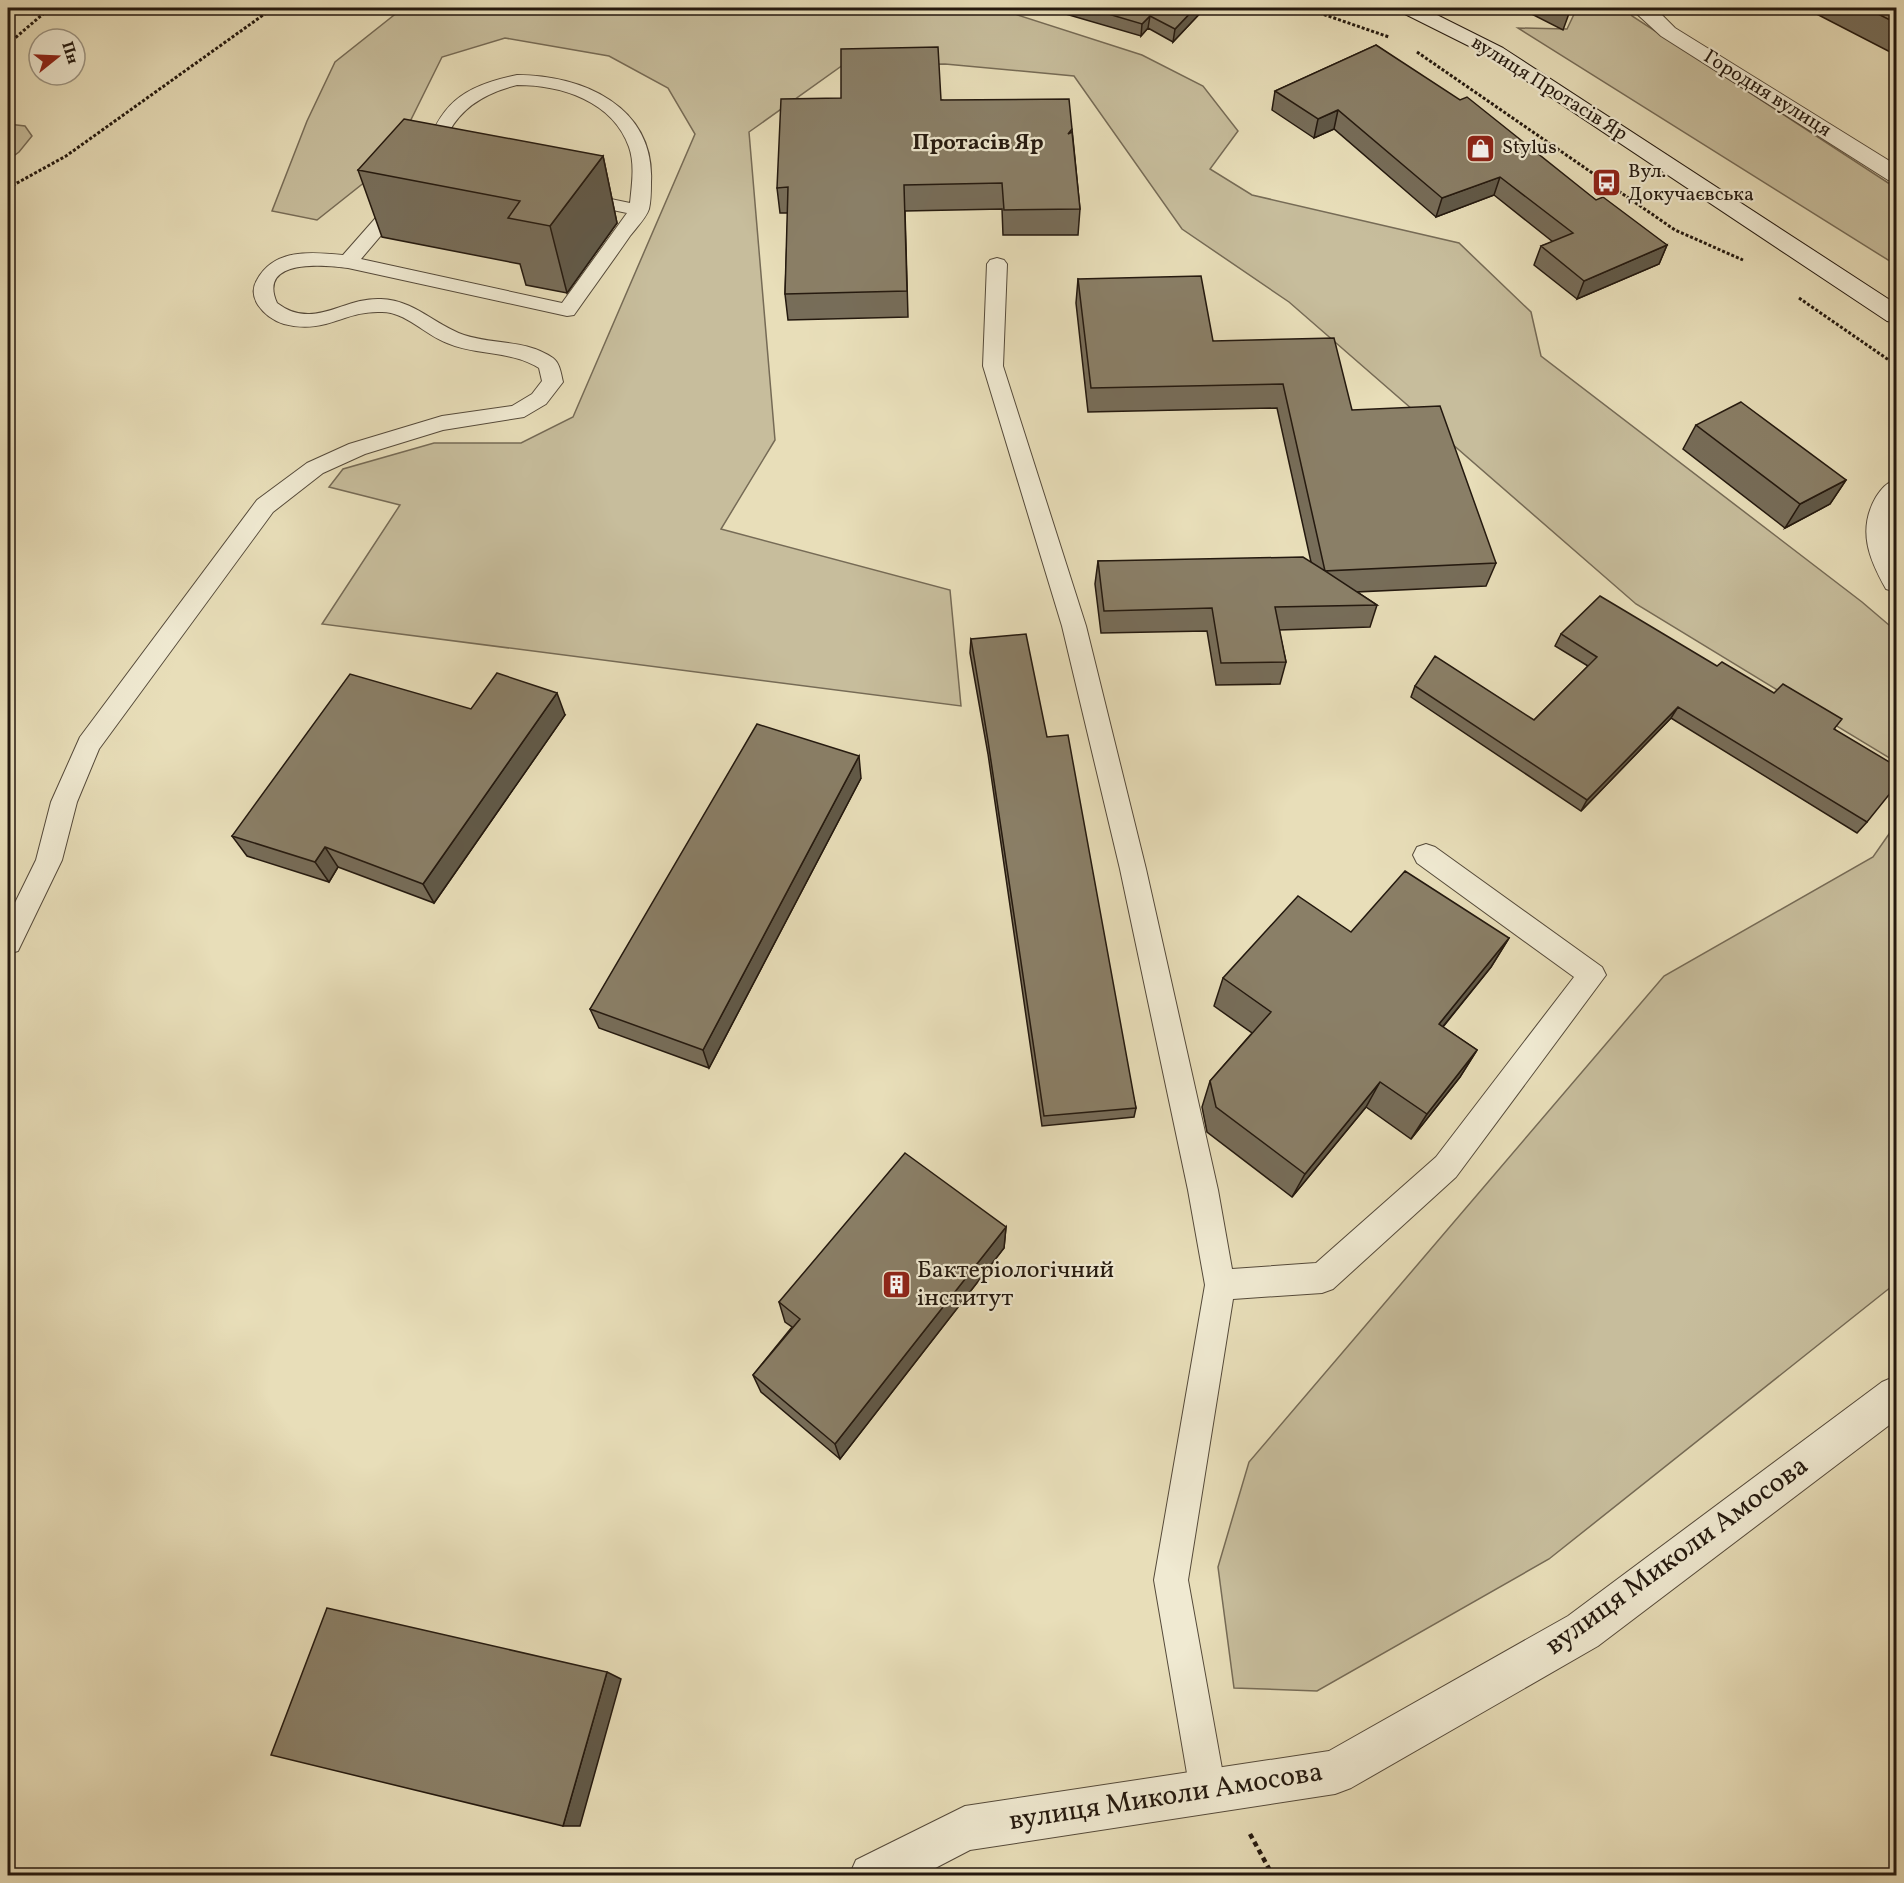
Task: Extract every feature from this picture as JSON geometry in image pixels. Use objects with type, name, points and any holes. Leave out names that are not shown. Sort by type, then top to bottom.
[{"type":"street","name":"вулиця Протасів Яр","points":[[1408,8],[1496,52],[1896,315]]},
{"type":"street","name":"Городня вулиця","points":[[1645,8],[1644,10],[1668,32],[1896,175]]},
{"type":"street","points":[[1896,489],[1889,497],[1877,526],[1884,562],[1896,582]]},
{"type":"street","name":"вулиця Миколи Амосова","points":[[872,1875],[965,1828],[1335,1772],[1583,1631],[1896,1396]]},
{"type":"lane","points":[[8,944],[49,860],[64,802],[89,744],[265,506],[315,468],[357,449],[442,423],[517,412],[539,399],[553,382],[548,364],[532,353],[458,340],[399,308],[380,305],[355,309],[333,318],[304,323],[283,317],[268,306],[263,289],[268,274],[285,262],[312,258],[348,262],[567,310],[639,210],[642,177],[638,147],[628,127],[608,106],[563,82],[539,78],[511,79],[486,87],[464,102],[449,118],[432,150],[430,167],[348,262]]},
{"type":"lane","points":[[430,167],[639,210]]},
{"type":"lane","points":[[997,264],[993,366],[1074,626],[1138,892],[1201,1178],[1220,1285],[1171,1580],[1208,1791]]},
{"type":"lane","points":[[1220,1285],[1322,1278],[1446,1167],[1592,975],[1426,855]]},
{"type":"path","points":[[8,44],[50,8]]},
{"type":"path","points":[[8,188],[66,156],[273,8]]},
{"type":"path","points":[[1305,8],[1392,38]]},
{"type":"path","points":[[1412,49],[1675,230],[1747,261]]},
{"type":"path","points":[[1794,294],[1896,365]]},
{"type":"shaded area","points":[[403,8],[996,8],[1142,55],[1203,86],[1238,131],[1210,169],[1252,195],[1459,243],[1531,312],[1541,356],[1862,602],[1896,631],[1896,762],[1636,604],[1289,302],[1182,229],[1074,76],[945,64],[843,65],[749,132],[775,440],[721,529],[950,590],[961,706],[322,624],[400,505],[329,487],[343,469],[434,443],[521,443],[573,417],[695,134],[668,88],[609,56],[505,38],[442,57],[390,162],[317,220],[272,211],[307,121],[335,62]]},
{"type":"shaded area","points":[[1577,8],[1627,8],[1632,16],[1896,188],[1896,265],[1518,28],[1567,29]]},
{"type":"shaded area","points":[[8,124],[25,126],[32,136],[19,152],[8,160]]},
{"type":"shaded area","points":[[1896,824],[1896,1283],[1549,1559],[1317,1691],[1234,1688],[1218,1567],[1249,1462],[1664,976],[1873,857]]},
{"type":"building","points":[[1088,8],[1195,8],[1175,29],[1150,16],[1142,24]]},
{"type":"building","points":[[1866,8],[1896,8],[1896,23]]},
{"type":"building","points":[[1376,45],[1460,100],[1467,97],[1596,200],[1603,197],[1667,245],[1584,281],[1541,246],[1573,233],[1500,177],[1442,198],[1338,110],[1318,119],[1275,91]]},
{"type":"building","points":[[938,47],[941,100],[1069,99],[1072,129],[1068,134],[1072,132],[1080,209],[1004,210],[1002,183],[904,185],[907,291],[785,294],[788,187],[777,188],[781,99],[841,98],[841,49]]},
{"type":"building","points":[[404,119],[603,156],[550,226],[508,218],[520,201],[358,170]]},
{"type":"building","points":[[1201,276],[1213,341],[1334,338],[1352,410],[1440,406],[1496,563],[1325,571],[1283,384],[1091,388],[1078,279]]},
{"type":"building","points":[[1741,402],[1846,480],[1800,504],[1696,425]]},
{"type":"building","points":[[1303,557],[1377,605],[1275,607],[1286,662],[1221,663],[1212,608],[1104,611],[1098,561]]},
{"type":"building","points":[[1600,596],[1717,666],[1722,662],[1774,693],[1783,684],[1842,719],[1834,729],[1896,766],[1896,786],[1867,822],[1678,707],[1587,800],[1415,686],[1435,656],[1534,720],[1597,657],[1561,634]]},
{"type":"building","points":[[1026,634],[1047,737],[1068,735],[1136,1108],[1044,1116],[971,639]]},
{"type":"building","points":[[497,673],[557,693],[423,884],[325,847],[315,862],[232,836],[350,674],[471,709]]},
{"type":"building","points":[[757,724],[859,756],[703,1050],[590,1009]]},
{"type":"building","points":[[1405,871],[1509,938],[1439,1024],[1477,1050],[1427,1114],[1380,1082],[1305,1174],[1216,1107],[1210,1081],[1271,1012],[1223,978],[1298,896],[1351,932]]},
{"type":"building","name":"Бактеріологічний інститут","points":[[905,1153],[1006,1227],[835,1444],[753,1375],[800,1319],[779,1302]]},
{"type":"building","points":[[327,1608],[607,1672],[563,1826],[271,1755]]},
{"type":"place","name":"Stylus","points":[[1481,148]]},
{"type":"place","name":"Вул. Докучаєвська","points":[[1607,183]]},
{"type":"place","name":"Бактеріологічний інститут","points":[[896,1285]]},
{"type":"district","name":"Протасів Яр","points":[[978,143]]}]
